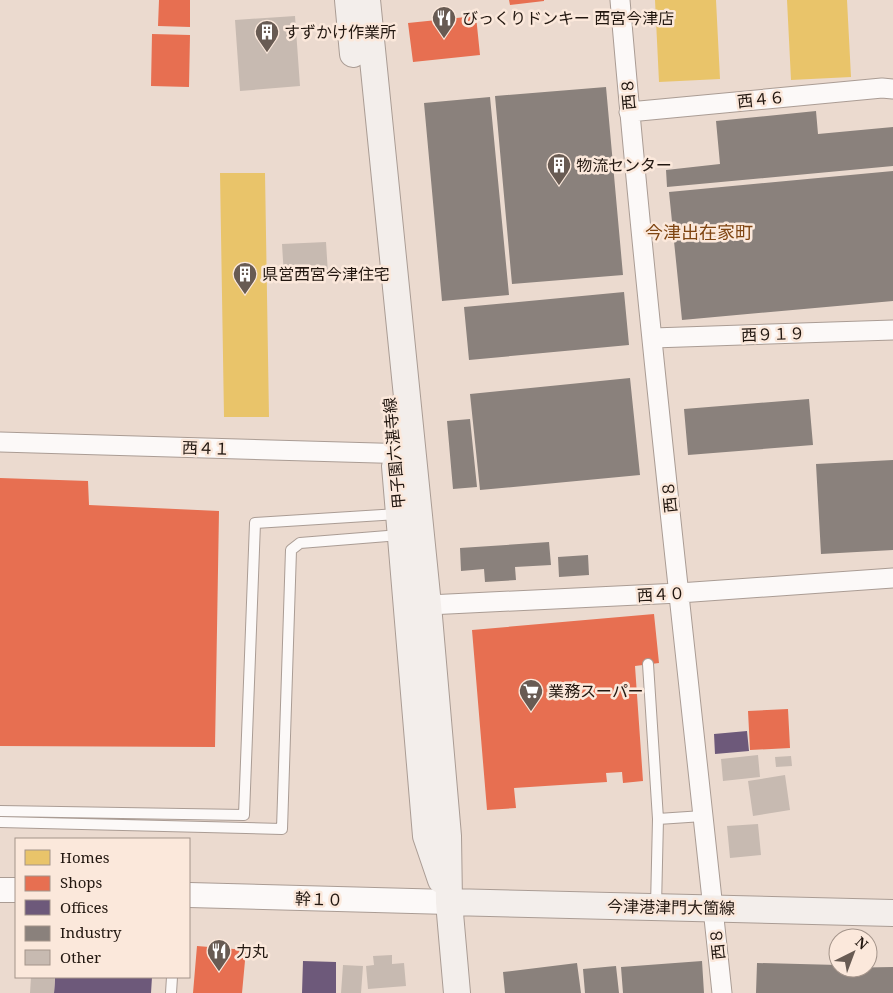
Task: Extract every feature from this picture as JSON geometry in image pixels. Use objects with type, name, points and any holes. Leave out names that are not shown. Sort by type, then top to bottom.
[{"type":"main road","name":"甲子園六湛寺線","points":[[348,0],[403,454],[428,605],[448,836],[449,902],[457,993]]},
{"type":"main road","name":"甲子園六湛寺線","points":[[366,0],[403,454],[400,524],[426,836],[449,902]]},
{"type":"main road","name":"今津港津門大箇線","points":[[449,902],[893,913]]},
{"type":"street","name":"西８","points":[[620,0],[629,112],[722,993]]},
{"type":"street","name":"西４６","points":[[629,112],[882,88],[893,89]]},
{"type":"street","name":"西９１９","points":[[653,338],[893,330]]},
{"type":"street","name":"西４１","points":[[0,442],[403,454]]},
{"type":"street","name":"西４０","points":[[428,605],[679,593],[893,578]]},
{"type":"street","points":[[0,890],[15,890]]},
{"type":"street","name":"幹１０","points":[[190,895],[449,902]]},
{"type":"lane","points":[[0,811],[244,816],[255,524],[400,524]]},
{"type":"lane","points":[[0,822],[282,829],[291,550],[300,543],[400,524]]},
{"type":"lane","points":[[648,664],[658,819],[656,907]]},
{"type":"lane","points":[[658,819],[703,816]]},
{"type":"lane","points":[[171,993],[172,978]]},
{"type":"building: Homes","points":[[655,0],[716,0],[720,79],[659,82]]},
{"type":"building: Homes","points":[[787,0],[847,0],[851,77],[791,80]]},
{"type":"building: Homes","name":"県営西宮今津住宅","points":[[220,173],[265,173],[269,417],[224,417]]},
{"type":"building: Shops","points":[[159,0],[190,0],[190,27],[158,26]]},
{"type":"building: Shops","points":[[509,0],[544,0],[544,1],[510,5]]},
{"type":"building: Shops","name":"びっくりドンキー 西宮今津店","points":[[476,16],[480,55],[413,62],[408,23]]},
{"type":"building: Shops","points":[[152,34],[190,35],[189,87],[151,86]]},
{"type":"building: Shops","points":[[0,478],[88,481],[89,505],[219,511],[215,747],[0,746]]},
{"type":"building: Shops","points":[[654,614],[659,663],[635,666],[643,781],[623,783],[622,772],[606,773],[607,782],[514,788],[516,808],[487,810],[472,630]]},
{"type":"building: Shops","points":[[788,709],[790,748],[750,750],[748,711]]},
{"type":"building: Shops","name":"力丸","points":[[197,946],[246,950],[242,993],[193,993]]},
{"type":"building: Offices","points":[[747,731],[749,751],[715,754],[714,734]]},
{"type":"building: Offices","points":[[303,961],[336,962],[336,993],[302,993]]},
{"type":"building: Offices","points":[[55,978],[152,978],[151,993],[54,993]]},
{"type":"building: Industry","name":"物流センター","points":[[606,87],[623,275],[512,284],[495,96]]},
{"type":"building: Industry","points":[[490,97],[509,295],[442,301],[424,103]]},
{"type":"building: Industry","points":[[816,111],[818,134],[893,127],[893,166],[667,187],[666,170],[720,164],[716,121]]},
{"type":"building: Industry","points":[[893,171],[893,301],[682,320],[669,192]]},
{"type":"building: Industry","points":[[624,292],[629,345],[469,360],[464,307]]},
{"type":"building: Industry","points":[[630,378],[640,475],[480,490],[470,394]]},
{"type":"building: Industry","points":[[809,399],[813,445],[688,455],[684,409]]},
{"type":"building: Industry","points":[[470,419],[477,487],[453,489],[447,421]]},
{"type":"building: Industry","points":[[893,460],[893,550],[821,554],[816,464]]},
{"type":"building: Industry","points":[[549,542],[551,565],[515,567],[516,580],[485,582],[484,569],[461,571],[460,548]]},
{"type":"building: Industry","points":[[588,555],[589,575],[559,577],[558,557]]},
{"type":"building: Industry","points":[[702,961],[704,993],[623,993],[621,967]]},
{"type":"building: Industry","points":[[577,963],[581,993],[505,993],[503,972]]},
{"type":"building: Industry","points":[[757,963],[828,965],[828,978],[878,978],[878,967],[893,967],[893,993],[756,993]]},
{"type":"building: Industry","points":[[616,966],[619,993],[585,993],[583,969]]},
{"type":"building: Other","name":"すずかけ作業所","points":[[295,16],[300,86],[240,91],[235,20]]},
{"type":"building: Other","points":[[326,242],[328,274],[284,277],[282,244]]},
{"type":"building: Other","points":[[758,755],[760,777],[723,781],[721,759]]},
{"type":"building: Other","points":[[791,756],[792,766],[776,767],[775,757]]},
{"type":"building: Other","points":[[785,775],[790,810],[753,816],[748,781]]},
{"type":"building: Other","points":[[758,824],[761,855],[730,858],[727,826]]},
{"type":"building: Other","points":[[392,955],[392,964],[404,963],[406,986],[368,989],[366,966],[374,965],[373,956]]},
{"type":"building: Other","points":[[343,965],[363,966],[361,993],[341,993]]},
{"type":"building: Other","points":[[31,978],[55,978],[54,993],[30,993]]},
{"type":"place","name":"びっくりドンキー 西宮今津店","points":[[444,39]]},
{"type":"place","name":"すずかけ作業所","points":[[267,53]]},
{"type":"place","name":"物流センター","points":[[559,186]]},
{"type":"place","name":"県営西宮今津住宅","points":[[245,295]]},
{"type":"place","name":"業務スーパー","points":[[531,712]]},
{"type":"place","name":"力丸","points":[[219,972]]},
{"type":"district","name":"今津出在家町","points":[[699,232]]}]
